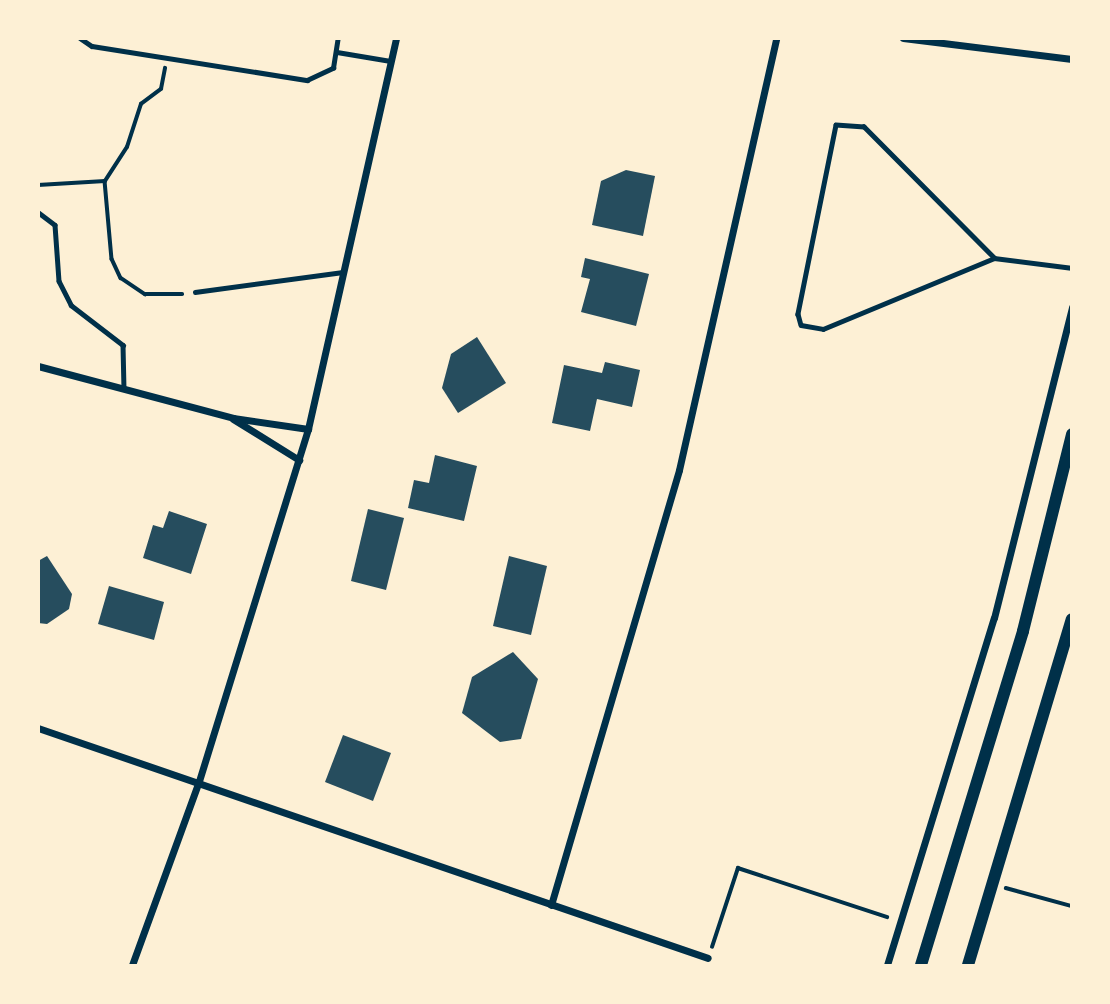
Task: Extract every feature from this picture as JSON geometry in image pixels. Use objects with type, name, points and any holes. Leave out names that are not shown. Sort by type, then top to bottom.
[{"type":"street","points":[[132,965],[200,781],[308,429],[396,38]]},
{"type":"street","points":[[551,905],[679,470],[776,38]]},
{"type":"street","points":[[903,38],[1069,61]]},
{"type":"street","points":[[887,965],[994,618],[1072,307]]},
{"type":"street","points":[[38,366],[233,418],[308,429]]},
{"type":"street","points":[[233,418],[299,460]]},
{"type":"street","points":[[920,965],[1019,644],[1072,434]]},
{"type":"street","points":[[968,965],[1072,619]]},
{"type":"street","points":[[38,728],[200,781],[708,958]]},
{"type":"lane","points":[[80,38],[167,57],[307,80],[327,73],[337,52],[338,38]]},
{"type":"lane","points":[[337,52],[391,61]]},
{"type":"lane","points":[[994,258],[864,127],[836,125],[798,314],[801,325],[823,330],[994,258],[1072,268]]},
{"type":"lane","points":[[38,212],[57,231],[59,281],[71,305],[123,345],[124,389]]},
{"type":"lane","points":[[195,292],[344,272]]},
{"type":"path","points":[[167,57],[161,89],[141,104],[127,147],[105,181],[112,259],[121,278],[154,296],[195,292]]},
{"type":"path","points":[[38,186],[105,181]]},
{"type":"path","points":[[708,958],[738,868],[899,921]]},
{"type":"path","points":[[994,885],[1072,906]]},
{"type":"building","points":[[626,170],[655,176],[643,236],[592,225],[601,181]]},
{"type":"building","points":[[585,258],[649,274],[636,326],[581,312],[590,279],[581,277]]},
{"type":"building","points":[[477,337],[506,383],[458,413],[442,388],[451,354]]},
{"type":"building","points":[[605,362],[640,370],[632,407],[597,399],[590,431],[552,423],[564,365],[602,373]]},
{"type":"building","points":[[435,455],[477,466],[464,521],[408,508],[414,480],[429,483]]},
{"type":"building","points":[[368,509],[404,518],[386,590],[351,581]]},
{"type":"building","points":[[169,511],[207,524],[191,574],[143,558],[153,525],[163,528]]},
{"type":"building","points":[[47,556],[72,594],[69,609],[47,624],[38,623],[38,561]]},
{"type":"building","points":[[509,556],[547,566],[531,635],[493,626]]},
{"type":"building","points":[[109,586],[164,602],[154,640],[98,624]]},
{"type":"building","points":[[513,652],[538,679],[521,739],[500,742],[462,713],[472,677]]},
{"type":"building","points":[[343,735],[391,753],[373,801],[325,782]]}]
